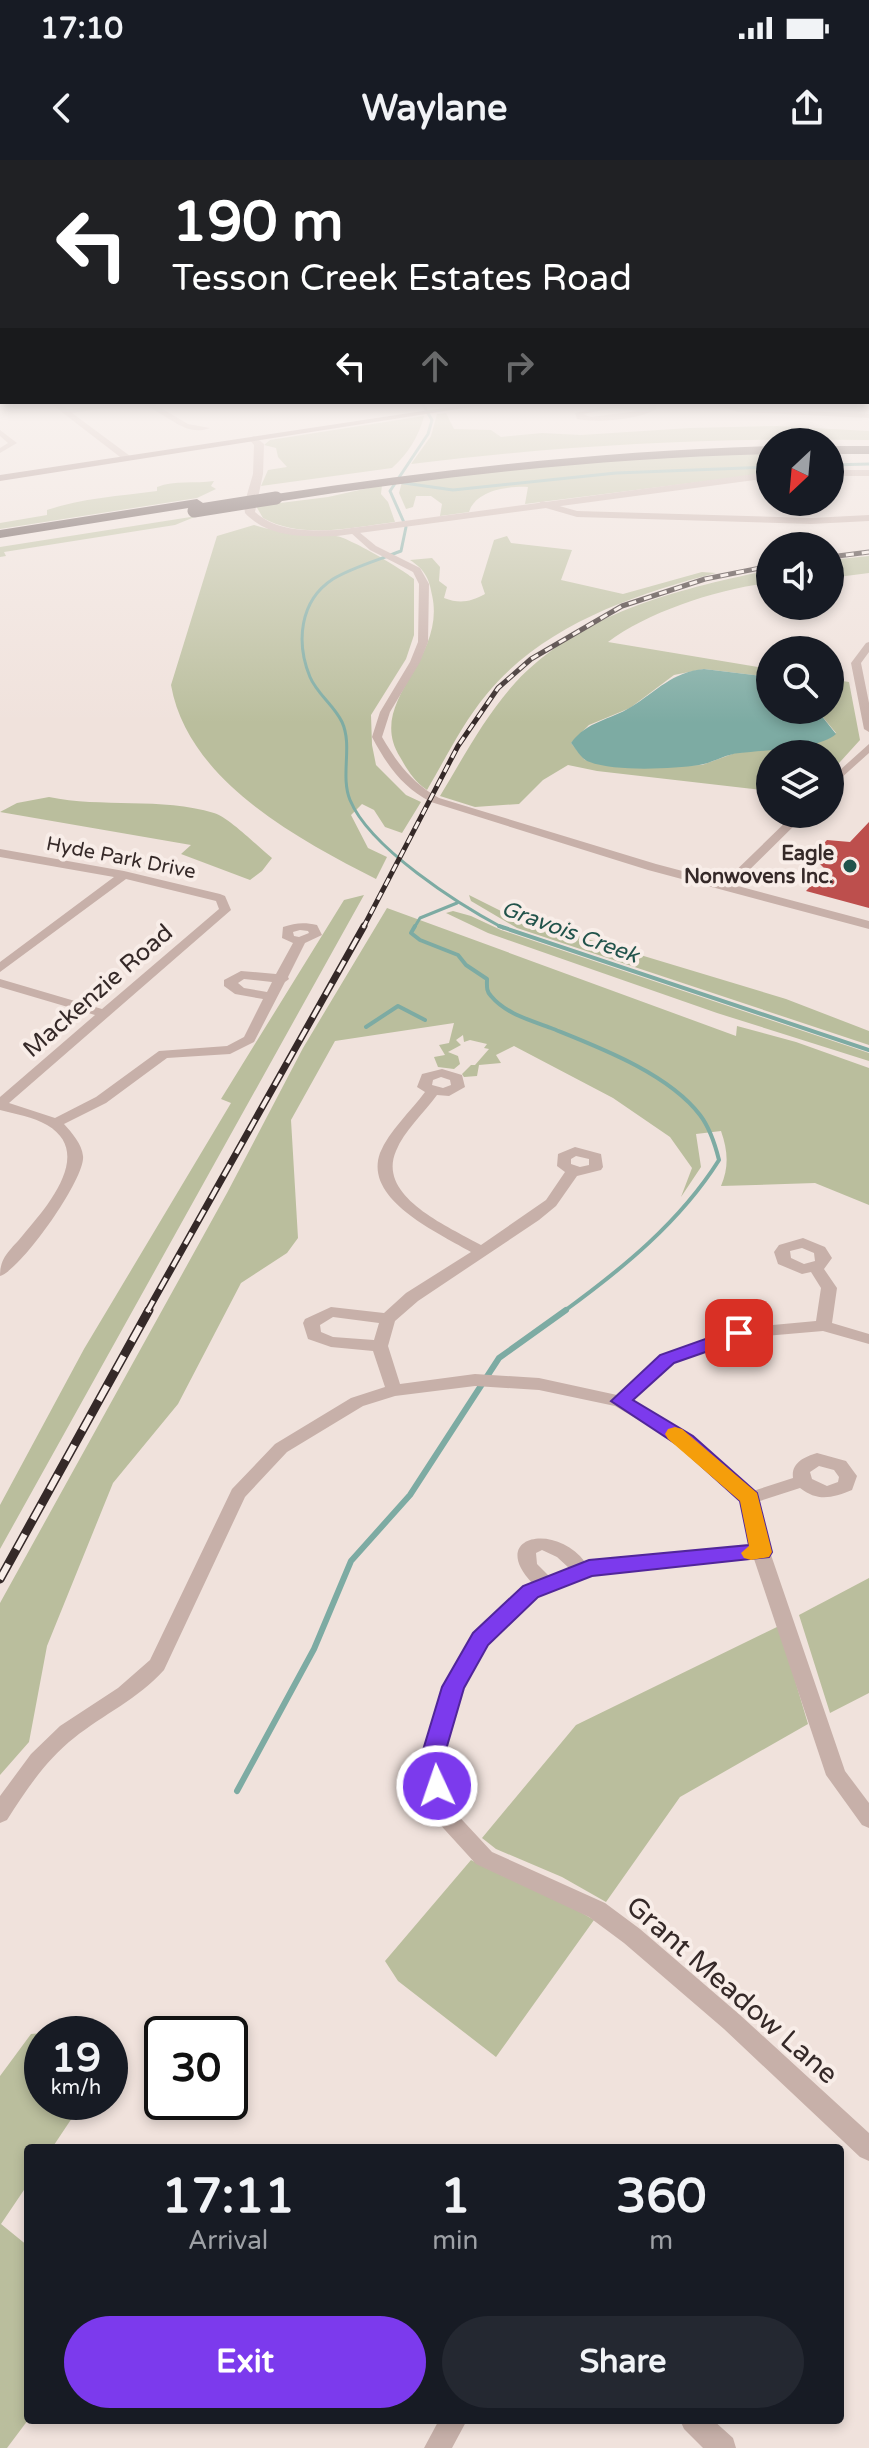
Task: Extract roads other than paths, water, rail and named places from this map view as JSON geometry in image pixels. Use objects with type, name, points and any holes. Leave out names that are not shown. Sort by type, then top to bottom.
[{"type":"highway","points":[[0,534],[175,510]]},
{"type":"highway","points":[[0,542],[180,510]]},
{"type":"street","points":[[250,510],[252,517],[266,525],[298,531],[353,530],[500,510]]},
{"type":"street","points":[[559,510],[586,515],[811,521],[869,518]]},
{"type":"street","points":[[353,530],[385,554],[417,570],[423,579],[426,622],[423,642],[415,662],[385,712],[377,737],[392,764],[416,790],[479,816],[869,925]]},
{"type":"street","points":[[869,645],[856,663],[869,724]]},
{"type":"street","points":[[844,771],[869,747]]},
{"type":"street","points":[[727,886],[786,828]]},
{"type":"street","name":"Hyde Park Drive","points":[[0,853],[124,875],[216,897],[221,899],[225,910]]},
{"type":"street","points":[[0,865],[14,856]]},
{"type":"street","points":[[0,968],[124,875]]},
{"type":"street","name":"Mackenzie Road","points":[[0,1105],[225,910]]},
{"type":"street","points":[[55,1123],[101,1100],[164,1054],[230,1050],[241,1045],[249,1039],[283,979],[300,941]]},
{"type":"street","points":[[272,997],[240,991],[229,983],[241,975],[283,979]]},
{"type":"street","points":[[0,983],[105,1014]]},
{"type":"street","points":[[432,1092],[387,1155],[384,1179],[394,1196],[407,1206],[481,1251]]},
{"type":"street","points":[[0,1105],[55,1123],[74,1147],[76,1160],[71,1177],[23,1249],[0,1271]]},
{"type":"street","points":[[394,1390],[380,1346],[388,1319],[412,1297],[551,1203],[573,1171]]},
{"type":"street","points":[[816,1268],[829,1288],[823,1326]]},
{"type":"street","points":[[380,1346],[331,1342],[314,1335],[311,1323],[331,1312],[388,1319]]},
{"type":"street","points":[[620,1401],[667,1359],[739,1333],[823,1326],[869,1339]]},
{"type":"street","points":[[0,1814],[19,1781],[67,1732],[141,1684],[157,1665],[238,1494],[281,1448],[357,1402],[394,1390],[475,1380],[539,1384],[620,1401],[686,1441],[750,1498],[761,1552],[836,1775],[869,1819]]},
{"type":"street","points":[[750,1498],[803,1481]]},
{"type":"street","points":[[546,1585],[528,1566],[527,1550],[540,1543],[559,1548],[573,1557],[581,1572]]},
{"type":"street","name":"Grant Meadow Lane","points":[[761,1552],[589,1568],[530,1591],[480,1639],[453,1687],[431,1760],[442,1813],[484,1858],[597,1910],[632,1936],[732,2022],[869,2149]]},
{"type":"street","points":[[437,2448],[452,2424]]},
{"type":"street","points":[[697,2424],[723,2448]]},
{"type":"water","points":[[704,669],[756,675],[756,724],[828,724],[836,734],[826,740],[756,740],[756,752],[735,754],[699,765],[658,768],[598,764],[585,760],[571,743],[584,730],[631,707],[674,678]]},
{"type":"waterway","name":"Gravois Creek","points":[[398,510],[406,527],[401,551],[333,579],[313,599],[307,611],[302,637],[306,664],[313,683],[342,722],[346,741],[347,790],[360,818],[376,837],[417,873],[500,926]]},
{"type":"waterway","points":[[414,928],[420,918],[457,903]]},
{"type":"waterway","points":[[415,926],[411,933],[420,940],[458,955],[466,965],[487,979],[488,992],[504,1007],[610,1053],[670,1086],[700,1115],[712,1136],[719,1160],[704,1183],[648,1243],[563,1312]]},
{"type":"waterway","name":"Gravois Creek","points":[[500,926],[869,1050]]},
{"type":"waterway","points":[[366,1027],[398,1006],[425,1020]]},
{"type":"waterway","points":[[237,1791],[314,1649],[351,1561],[410,1495],[499,1358],[566,1310]]},
{"type":"railway","points":[[844,555],[869,552]]},
{"type":"railway","points":[[363,928],[458,746],[498,688],[531,659],[622,606],[705,579],[756,569]]},
{"type":"railway","points":[[147,1312],[364,926]]},
{"type":"railway","points":[[0,1579],[149,1310]]},
{"type":"place","name":"Eagle Nonwovens Inc.","points":[[850,866]]}]
